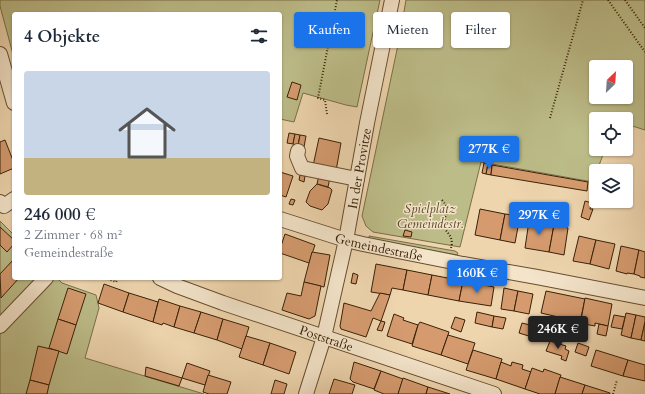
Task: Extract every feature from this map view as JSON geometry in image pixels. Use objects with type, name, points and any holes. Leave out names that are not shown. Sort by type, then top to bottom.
[{"type":"street","name":"In der Provitze","points":[[306,394],[324,337],[346,240],[392,0]]},
{"type":"street","points":[[0,54],[12,96]]},
{"type":"street","points":[[298,151],[297,156],[302,168],[357,179]]},
{"type":"street","name":"Gemeindestraße","points":[[282,220],[346,240],[645,298]]},
{"type":"street","points":[[0,326],[44,280]]},
{"type":"street","name":"Poststraße","points":[[164,280],[223,303],[494,394]]},
{"type":"path","points":[[327,114],[325,100],[318,98],[337,0]]},
{"type":"path","points":[[550,118],[583,0]]},
{"type":"path","points":[[608,0],[645,52]]},
{"type":"path","points":[[625,0],[645,28]]},
{"type":"path","points":[[442,200],[446,204],[448,211],[444,224],[451,238],[451,249]]},
{"type":"path","points":[[613,394],[617,380]]},
{"type":"green space","points":[[0,0],[380,0],[377,12],[373,12],[373,33],[357,107],[303,93],[294,122],[282,119],[282,12],[12,12],[12,51],[0,6]]},
{"type":"green space","name":"Spielplatz Gemeindestr.","points":[[406,0],[645,0],[645,130],[633,126],[633,112],[589,112],[589,156],[602,156],[600,164],[589,164],[589,181],[481,162],[460,247],[373,232],[366,226],[362,216],[397,48],[443,48],[443,12],[404,12]]},
{"type":"green space","points":[[0,221],[12,233],[12,280],[59,280],[62,283],[96,295],[99,308],[85,358],[204,394],[0,394]]},
{"type":"green space","points":[[369,236],[455,251],[458,253],[457,255],[369,239]]},
{"type":"building","points":[[292,82],[301,85],[297,100],[287,97]]},
{"type":"building","points":[[289,133],[295,134],[293,144],[287,143]]},
{"type":"building","points":[[295,134],[300,135],[298,146],[293,144]]},
{"type":"building","points":[[300,135],[306,136],[304,147],[298,146]]},
{"type":"building","points":[[319,138],[341,143],[336,171],[313,166]]},
{"type":"building","points":[[5,140],[12,158],[12,169],[0,174],[0,142]]},
{"type":"building","points":[[484,163],[488,164],[486,174],[482,173]]},
{"type":"building","points":[[488,164],[492,165],[491,175],[486,174]]},
{"type":"building","points":[[492,165],[588,182],[587,191],[491,175]]},
{"type":"building","points":[[282,173],[293,176],[286,197],[282,196]]},
{"type":"building","points":[[300,175],[305,176],[304,182],[299,180]]},
{"type":"building","points":[[319,175],[330,177],[328,187],[317,184]]},
{"type":"building","points":[[317,184],[332,190],[328,204],[322,210],[310,206],[306,202],[310,191]]},
{"type":"building","points":[[291,199],[295,200],[293,205],[289,204]]},
{"type":"building","points":[[585,201],[589,202],[589,208],[593,209],[589,220],[581,217]]},
{"type":"building","points":[[480,209],[505,214],[500,240],[475,235]]},
{"type":"building","points":[[505,214],[520,216],[515,243],[500,240]]},
{"type":"building","points":[[529,221],[554,225],[549,252],[525,248]]},
{"type":"building","points":[[554,225],[568,228],[564,255],[549,252]]},
{"type":"building","points":[[0,227],[12,238],[12,246],[7,252],[0,245]]},
{"type":"building","points":[[405,230],[412,232],[411,237],[403,236]]},
{"type":"building","points":[[285,234],[315,245],[309,263],[282,254],[282,243]]},
{"type":"building","points":[[579,236],[596,240],[590,264],[573,261]]},
{"type":"building","points":[[596,240],[615,244],[609,269],[590,264]]},
{"type":"building","points":[[621,246],[639,250],[634,274],[616,271]]},
{"type":"building","points":[[639,250],[645,252],[645,278],[634,274]]},
{"type":"building","points":[[312,252],[330,255],[324,287],[304,282]]},
{"type":"building","points":[[12,261],[12,280],[17,280],[1,298],[0,274]]},
{"type":"building","points":[[376,264],[407,270],[403,290],[392,288],[390,295],[371,292]]},
{"type":"building","points":[[407,270],[432,275],[428,295],[403,290]]},
{"type":"building","points":[[353,273],[358,275],[356,284],[351,283]]},
{"type":"building","points":[[432,275],[463,281],[459,301],[428,295]]},
{"type":"building","points":[[463,281],[494,287],[491,306],[459,301]]},
{"type":"building","points":[[304,282],[321,286],[315,316],[309,319],[282,310],[287,293],[301,296]]},
{"type":"building","points":[[104,284],[129,293],[123,312],[98,303]]},
{"type":"building","points":[[68,288],[86,294],[76,325],[58,319]]},
{"type":"building","points":[[504,288],[518,291],[514,311],[501,309]]},
{"type":"building","points":[[518,291],[533,294],[529,314],[514,311]]},
{"type":"building","points":[[546,291],[585,299],[580,322],[541,313]]},
{"type":"building","points":[[129,293],[158,302],[153,322],[123,312]]},
{"type":"building","points":[[380,293],[390,295],[381,321],[373,318],[366,337],[341,329],[340,326],[344,303],[371,311]]},
{"type":"building","points":[[585,298],[612,304],[608,326],[595,323],[595,326],[584,324],[585,321],[581,320]]},
{"type":"building","points":[[159,299],[180,306],[174,327],[163,323],[162,325],[153,322]]},
{"type":"building","points":[[180,306],[201,312],[194,333],[174,327]]},
{"type":"building","points":[[201,312],[223,319],[217,340],[194,333]]},
{"type":"building","points":[[477,312],[494,316],[492,327],[475,323]]},
{"type":"building","points":[[626,313],[636,315],[631,338],[621,335]]},
{"type":"building","points":[[394,314],[404,318],[403,320],[418,325],[412,344],[387,336]]},
{"type":"building","points":[[614,315],[625,317],[622,329],[611,327]]},
{"type":"building","points":[[636,315],[645,317],[641,340],[631,338]]},
{"type":"building","points":[[494,316],[506,318],[503,329],[492,327]]},
{"type":"building","points":[[455,317],[465,320],[461,332],[451,328]]},
{"type":"building","points":[[58,319],[76,325],[67,354],[49,348]]},
{"type":"building","points":[[223,319],[249,327],[242,349],[217,340]]},
{"type":"building","points":[[381,321],[385,322],[382,331],[377,330]]},
{"type":"building","points":[[420,322],[449,332],[441,355],[412,346]]},
{"type":"building","points":[[645,322],[645,341],[641,340]]},
{"type":"building","points":[[522,323],[534,326],[532,337],[519,333]]},
{"type":"building","points":[[599,324],[608,326],[606,336],[597,334]]},
{"type":"building","points":[[534,326],[548,330],[546,340],[532,337]]},
{"type":"building","points":[[448,335],[475,343],[468,364],[441,355]]},
{"type":"building","points":[[246,336],[270,343],[263,365],[239,357]]},
{"type":"building","points":[[550,341],[566,346],[565,349],[569,351],[566,361],[561,359],[562,356],[546,351]]},
{"type":"building","points":[[270,343],[296,352],[289,374],[263,365]]},
{"type":"building","points":[[578,343],[589,347],[586,356],[575,352]]},
{"type":"building","points":[[38,346],[59,351],[49,385],[30,380]]},
{"type":"building","points":[[473,350],[502,359],[496,379],[466,370]]},
{"type":"building","points":[[596,350],[628,360],[623,376],[591,366]]},
{"type":"building","points":[[628,360],[645,365],[645,381],[623,376]]},
{"type":"building","points":[[354,362],[381,371],[374,389],[353,382],[350,379]]},
{"type":"building","points":[[501,362],[511,366],[512,362],[523,365],[522,369],[531,372],[525,389],[496,379]]},
{"type":"building","points":[[187,363],[210,371],[205,385],[182,378]]},
{"type":"building","points":[[146,367],[182,378],[179,386],[145,376]]},
{"type":"building","points":[[532,368],[543,372],[544,369],[561,375],[555,394],[540,394],[525,389]]},
{"type":"building","points":[[381,371],[403,379],[398,394],[384,394],[374,390]]},
{"type":"building","points":[[208,375],[231,382],[227,394],[209,394],[203,392]]},
{"type":"building","points":[[560,377],[585,385],[582,394],[555,394]]},
{"type":"building","points":[[403,378],[428,387],[426,394],[398,394]]},
{"type":"building","points":[[334,379],[355,385],[352,394],[329,394]]},
{"type":"building","points":[[30,380],[49,385],[47,394],[26,394]]},
{"type":"building","points":[[275,380],[287,384],[284,394],[271,394]]},
{"type":"building","points":[[585,385],[610,393],[610,394],[582,394]]},
{"type":"building","points":[[428,387],[450,394],[426,394]]}]
